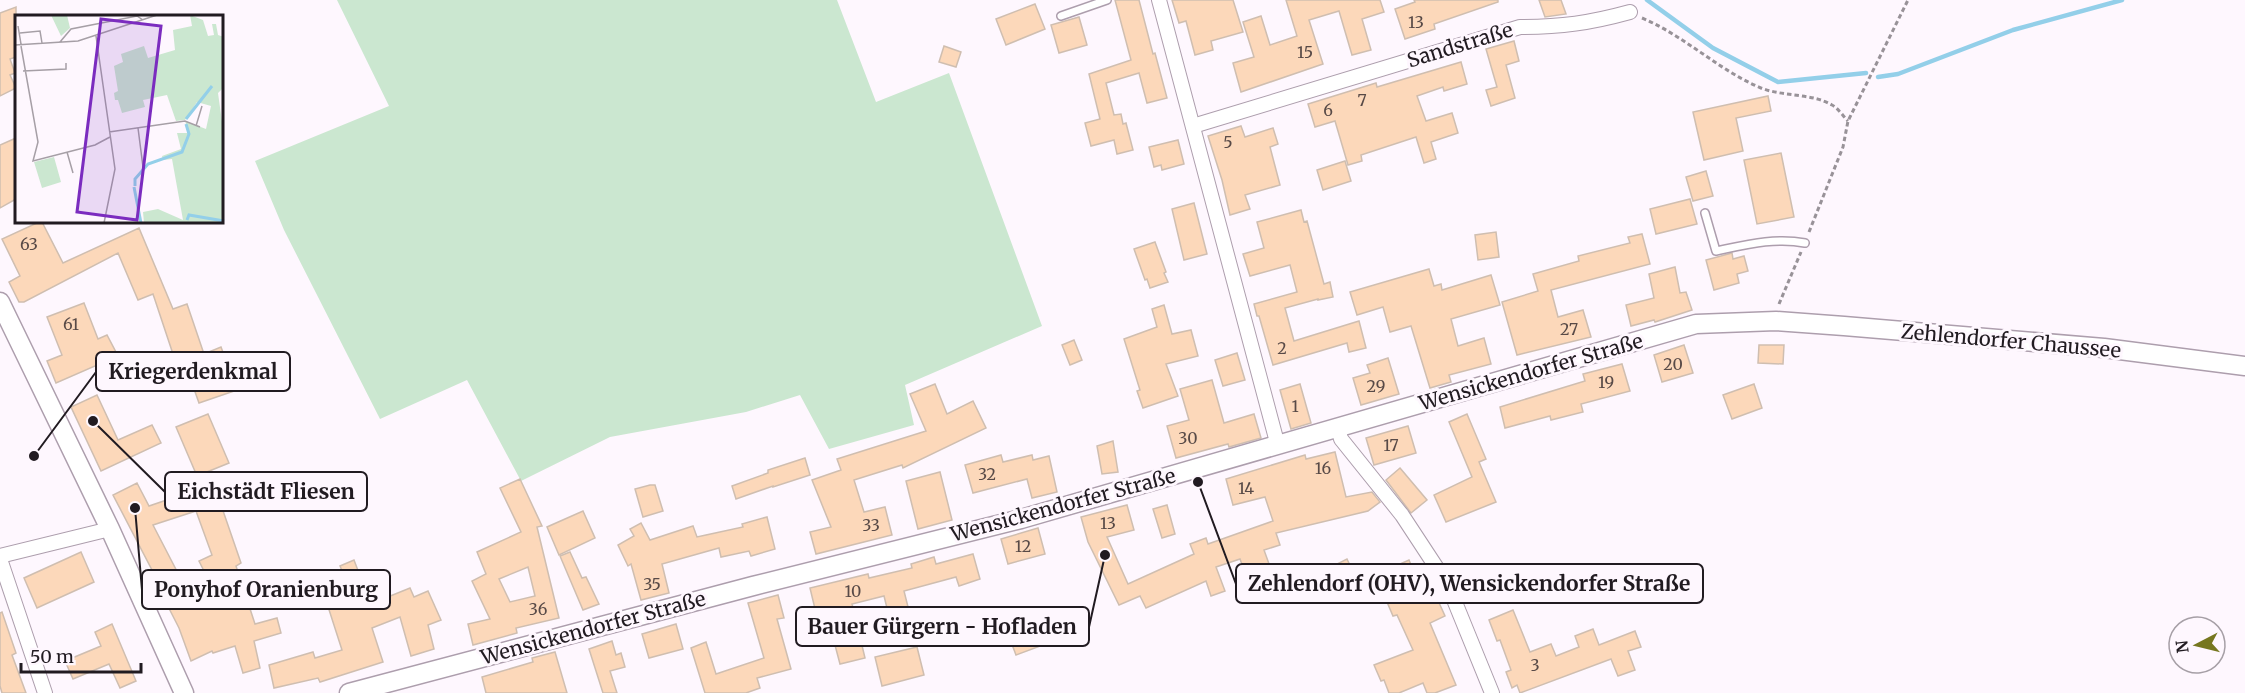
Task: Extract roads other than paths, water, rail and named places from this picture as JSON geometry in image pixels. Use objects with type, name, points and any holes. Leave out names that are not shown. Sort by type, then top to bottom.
[{"type":"main road","points":[[0,302],[110,529],[184,693]]},
{"type":"main road","name":"Wensickendorfer Straße","points":[[349,693],[753,586],[1021,519],[1696,324],[1777,316]]},
{"type":"main road","name":"Zehlendorfer Chaussee","points":[[1777,316],[2060,344],[2245,366]]},
{"type":"street","points":[[1159,0],[1278,446]]},
{"type":"street","name":"Sandstraße","points":[[1193,126],[1520,27],[1558,27],[1598,21],[1630,12]]},
{"type":"street","points":[[1338,428],[1341,439],[1401,515],[1448,585],[1491,693]]},
{"type":"street","points":[[45,693],[0,557],[110,529]]},
{"type":"lane","points":[[1061,16],[1107,0]]},
{"type":"lane","points":[[1705,213],[1716,251],[1754,243],[1788,240],[1805,243]]},
{"type":"waterway","points":[[1647,0],[1713,48],[1778,82],[1866,73]]},
{"type":"waterway","points":[[1878,77],[1898,74],[2013,30],[2122,0]]},
{"type":"place","name":"Eichstädt Fliesen","points":[[93,421]]},
{"type":"place","name":"Kriegerdenkmal","points":[[34,456]]},
{"type":"place","name":"Zehlendorf (OHV), Wensickendorfer Straße","points":[[1198,482]]},
{"type":"place","name":"Ponyhof Oranienburg","points":[[135,508]]},
{"type":"place","name":"Bauer Gürgern - Hofladen","points":[[1105,555]]}]
